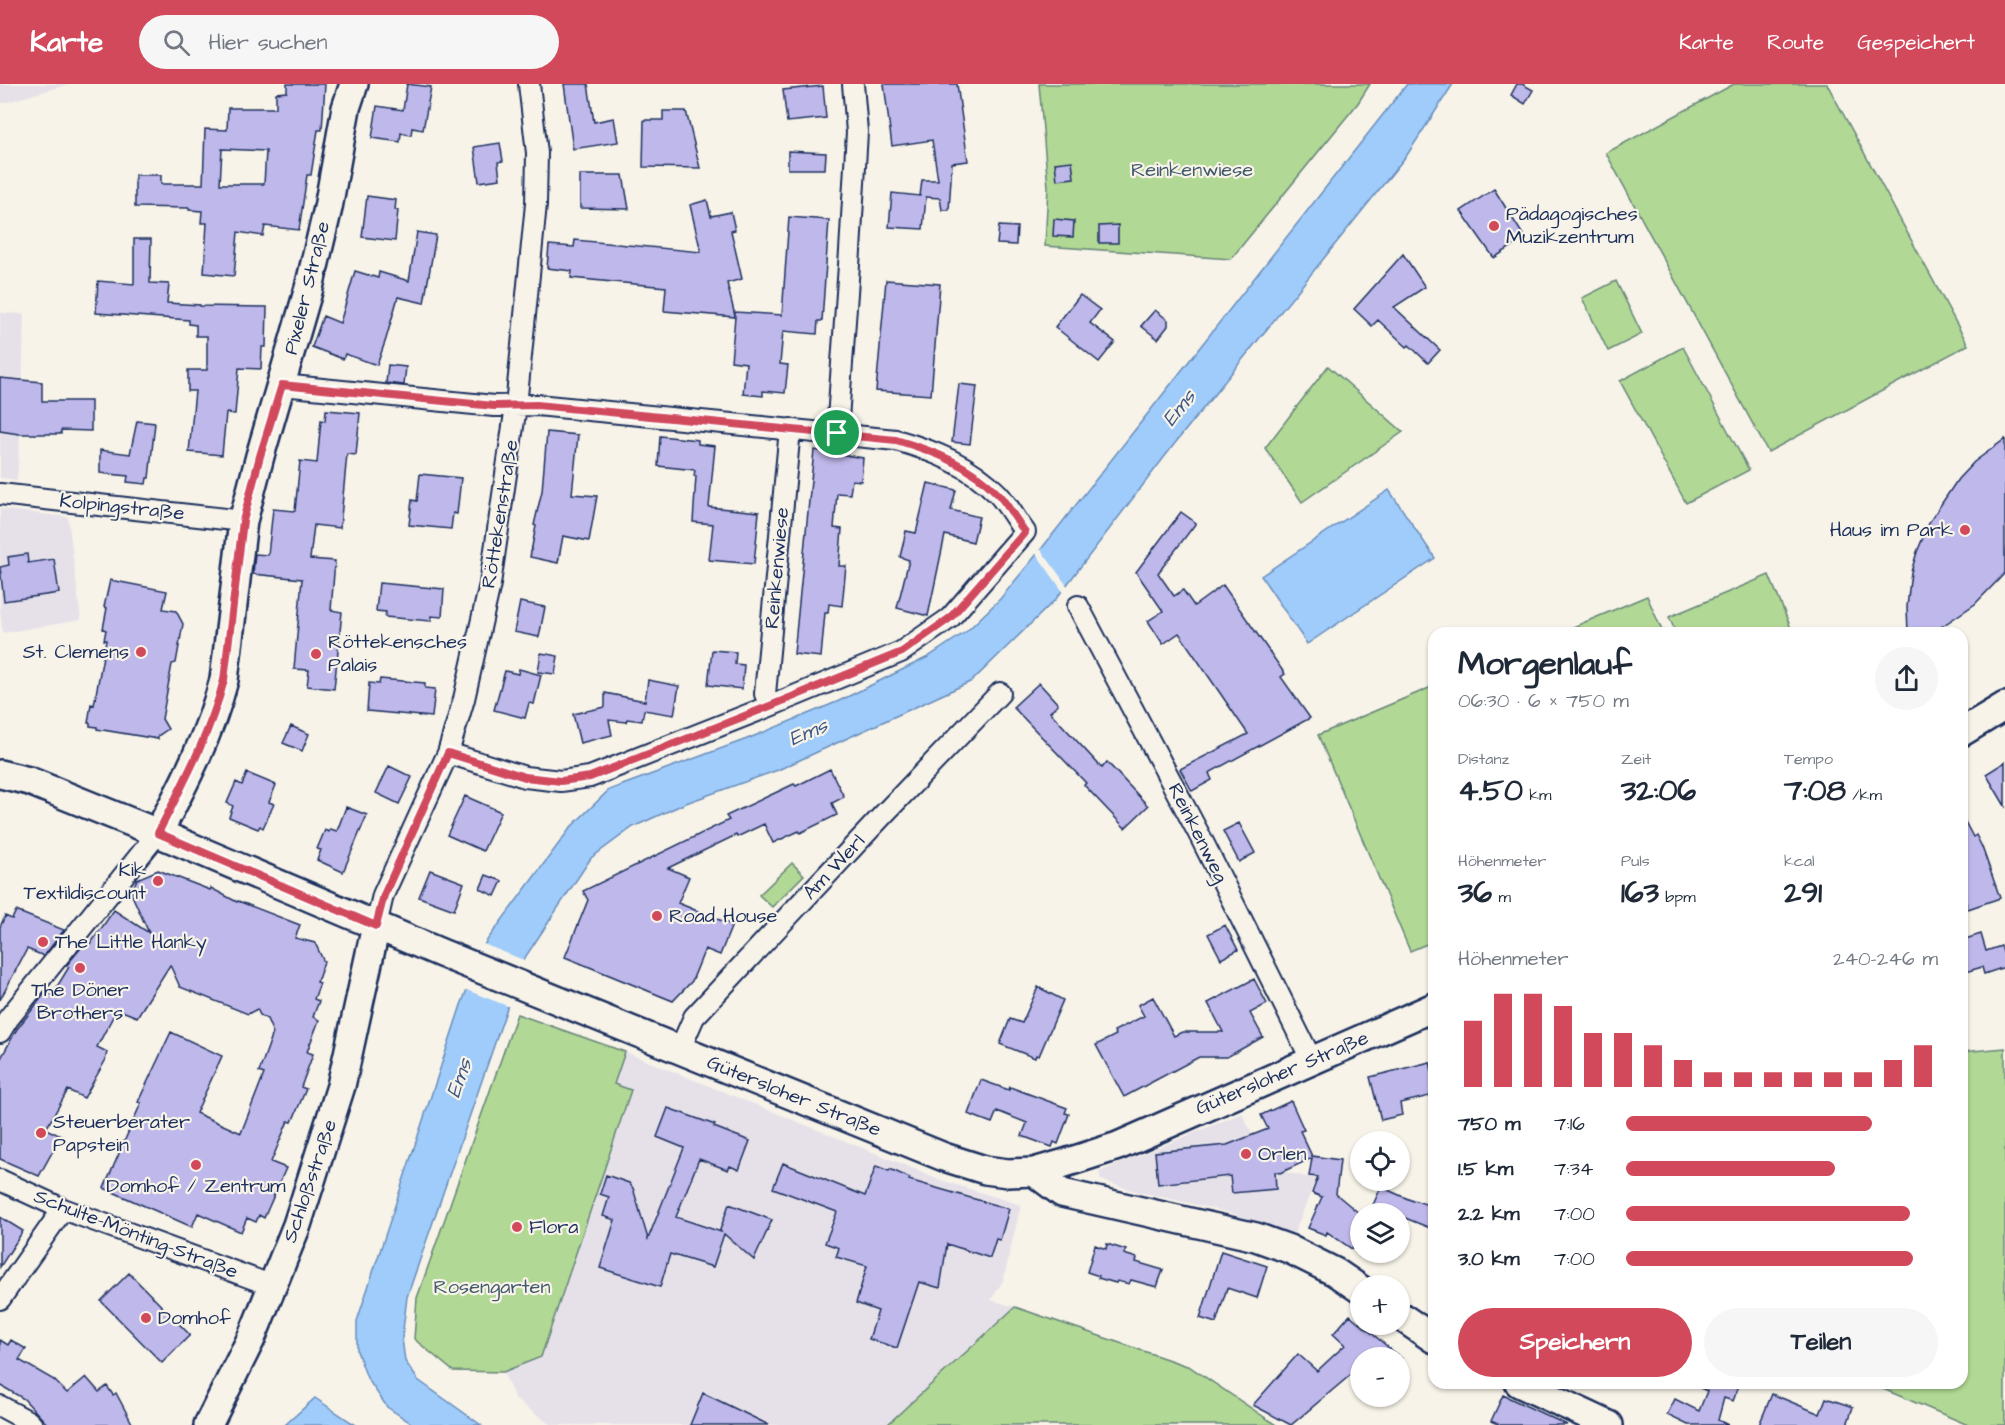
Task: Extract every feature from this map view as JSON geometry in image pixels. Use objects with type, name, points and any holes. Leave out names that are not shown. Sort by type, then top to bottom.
[{"type":"main road","name":"Pixeler Straße","points":[[158,833],[196,759],[224,680],[243,521],[309,288],[328,208],[346,108],[354,84]]},
{"type":"main road","points":[[1968,728],[2005,706]]},
{"type":"main road","name":"Gütersloher Straße","points":[[0,774],[29,781],[458,960],[944,1157],[985,1170],[1008,1173],[1034,1172],[1118,1146],[1428,1010]]},
{"type":"main road","name":"Schloßstraße","points":[[208,1425],[238,1366],[297,1225],[341,1086],[376,926]]},
{"type":"main road","points":[[1034,1172],[1062,1193],[1201,1223],[1267,1241],[1289,1249],[1350,1282]]},
{"type":"main road","points":[[1410,1323],[1428,1335]]},
{"type":"main road","points":[[1532,1389],[1609,1425]]},
{"type":"street","name":"Röttekenstraße","points":[[376,926],[384,895],[448,753],[464,699],[490,584],[516,406],[537,204],[537,153],[529,84]]},
{"type":"street","points":[[837,433],[857,132],[853,84]]},
{"type":"street","points":[[282,385],[494,406],[537,405],[896,440],[933,451],[968,469],[998,495],[1025,532],[950,618],[902,652],[590,777],[561,781],[525,777],[448,753]]},
{"type":"street","name":"Reinkenwiese","points":[[770,706],[765,694],[790,429]]},
{"type":"street","name":"Kolpingstraße","points":[[0,494],[243,521]]},
{"type":"street","name":"Reinkenweg","points":[[1078,606],[1200,836],[1312,1061]]},
{"type":"street","name":"Am Werl","points":[[680,1049],[694,1017],[1000,693]]},
{"type":"street","points":[[0,1032],[8,1018],[158,833]]},
{"type":"street","name":"Schulte-Mönting-Straße","points":[[0,1180],[63,1209],[273,1286]]},
{"type":"street","points":[[0,1299],[63,1209]]},
{"type":"street","points":[[0,1406],[32,1425]]},
{"type":"shaded area","points":[[0,84],[70,84],[0,104]]},
{"type":"shaded area","points":[[0,313],[24,314],[22,407],[17,480],[0,478]]},
{"type":"shaded area","points":[[0,509],[68,517],[81,620],[3,633],[0,613]]},
{"type":"shaded area","points":[[625,1052],[944,1181],[1021,1205],[1003,1281],[991,1300],[1015,1307],[887,1425],[551,1425],[515,1399],[503,1372],[541,1356],[630,1090],[614,1084]]},
{"type":"shaded area","points":[[1242,1113],[1268,1168],[1316,1179],[1294,1234],[1223,1211],[1131,1190],[1101,1180],[1099,1172]]},
{"type":"green space","name":"Reinkenwiese","points":[[1039,84],[1370,84],[1358,103],[1231,259],[1045,246],[1048,187]]},
{"type":"green space","points":[[1734,84],[1827,84],[1968,345],[1768,452],[1606,153]]},
{"type":"green space","points":[[1616,281],[1642,334],[1608,351],[1582,298]]},
{"type":"green space","points":[[1683,347],[1749,470],[1686,503],[1620,381]]},
{"type":"green space","points":[[1328,366],[1403,432],[1302,502],[1265,448]]},
{"type":"green space","points":[[1769,575],[1791,627],[1673,627],[1669,617]]},
{"type":"green space","points":[[1647,596],[1660,627],[1573,627]]},
{"type":"green space","points":[[1428,689],[1428,944],[1410,951],[1318,735]]},
{"type":"green space","points":[[792,863],[804,875],[772,907],[759,895]]},
{"type":"green space","name":"Rosengarten","points":[[517,1014],[625,1052],[614,1084],[631,1090],[541,1357],[503,1372],[453,1371],[414,1339],[417,1298]]},
{"type":"green space","points":[[2005,1048],[2005,1425],[1968,1425],[1883,1389],[1968,1389],[1968,1051]]},
{"type":"green space","points":[[1015,1307],[1190,1367],[1276,1425],[887,1425]]},
{"type":"water","name":"Ems","points":[[1407,84],[1453,84],[1407,155],[1172,447],[1056,599],[972,681],[778,770],[686,803],[633,827],[591,858],[524,959],[407,1297],[402,1338],[405,1361],[418,1380],[481,1425],[414,1425],[387,1407],[367,1378],[357,1351],[357,1321],[461,1005],[485,943],[571,827],[609,790],[747,739],[839,701],[928,657],[967,631],[1000,599],[1042,548]]},
{"type":"water","points":[[1389,490],[1435,558],[1307,644],[1261,576]]},
{"type":"water","points":[[315,1398],[351,1422],[356,1425],[285,1425]]},
{"type":"pier","points":[[1039,547],[1068,587],[1064,593],[1035,552]]},
{"type":"pier","points":[[481,943],[526,961],[510,1007],[464,989]]},
{"type":"building","points":[[287,84],[325,84],[322,130],[318,130],[311,175],[307,175],[299,230],[265,226],[263,236],[238,232],[234,276],[204,273],[207,223],[201,223],[202,211],[189,210],[189,208],[135,207],[135,175],[161,175],[161,184],[203,184],[205,129],[227,130],[228,108],[276,108],[276,93],[287,92]],"holes":[[[222,149],[266,151],[264,184],[220,184]]]},
{"type":"building","points":[[407,84],[431,87],[423,130],[412,128],[411,135],[401,133],[400,142],[372,138],[377,106],[403,110]]},
{"type":"building","points":[[564,84],[588,84],[594,122],[614,118],[618,142],[573,149]]},
{"type":"building","points":[[884,84],[957,84],[968,161],[952,163],[949,210],[942,210],[940,198],[926,197],[923,229],[889,227],[892,193],[920,196],[922,180],[938,180],[932,140],[892,146]]},
{"type":"building","points":[[1517,84],[1533,90],[1525,104],[1511,95]]},
{"type":"building","points":[[823,86],[826,118],[787,122],[783,90]]},
{"type":"building","points":[[663,111],[686,111],[700,168],[643,167],[644,120],[663,120]]},
{"type":"building","points":[[500,143],[503,161],[498,162],[500,179],[479,182],[474,147]]},
{"type":"building","points":[[788,151],[826,153],[825,169],[788,169]]},
{"type":"building","points":[[1072,161],[1074,178],[1057,180],[1055,163]]},
{"type":"building","points":[[580,175],[623,175],[629,209],[580,208]]},
{"type":"building","name":"Pädagogisches Muzikzentrum","points":[[1494,189],[1525,238],[1494,258],[1461,211]]},
{"type":"building","points":[[367,196],[396,200],[395,210],[398,210],[395,241],[362,237]]},
{"type":"building","points":[[707,200],[711,216],[731,212],[735,230],[731,231],[742,279],[727,283],[735,316],[735,312],[782,315],[789,217],[829,220],[822,321],[818,321],[817,334],[783,331],[780,364],[788,365],[785,393],[763,391],[763,396],[743,394],[746,363],[731,361],[735,317],[664,311],[666,287],[571,278],[572,271],[547,268],[549,245],[574,247],[575,240],[701,252],[690,205]]},
{"type":"building","points":[[1054,219],[1074,221],[1073,237],[1053,236]]},
{"type":"building","points":[[1118,225],[1118,243],[1099,243],[1099,226]]},
{"type":"building","points":[[999,226],[1017,227],[1016,245],[997,244]]},
{"type":"building","points":[[417,232],[436,235],[424,303],[398,297],[377,365],[345,354],[343,359],[312,347],[323,316],[340,323],[355,271],[378,278],[379,272],[409,281]]},
{"type":"building","points":[[134,239],[151,239],[150,283],[169,284],[167,303],[267,307],[266,347],[262,347],[261,369],[239,368],[235,414],[226,413],[222,455],[189,452],[195,391],[188,391],[188,370],[207,370],[207,336],[196,336],[196,325],[189,324],[189,320],[96,313],[98,281],[134,284]]},
{"type":"building","points":[[1403,254],[1425,287],[1394,307],[1440,350],[1428,363],[1378,320],[1372,326],[1354,309]]},
{"type":"building","points":[[886,280],[940,284],[931,395],[876,391]]},
{"type":"building","points":[[1080,295],[1100,310],[1090,323],[1115,342],[1099,362],[1055,327]]},
{"type":"building","points":[[1155,310],[1168,320],[1168,326],[1158,339],[1141,326]]},
{"type":"building","points":[[388,365],[406,367],[404,385],[386,383]]},
{"type":"building","points":[[0,378],[42,382],[42,401],[91,401],[91,431],[61,430],[61,434],[19,434],[0,431]]},
{"type":"building","points":[[959,384],[977,386],[970,444],[952,442]]},
{"type":"building","points":[[326,410],[360,413],[356,455],[347,454],[340,528],[314,525],[310,559],[335,561],[331,610],[342,612],[334,689],[307,686],[309,670],[294,669],[302,579],[253,574],[255,554],[268,555],[273,509],[295,511],[300,461],[317,463],[321,420],[325,421]]},
{"type":"building","points":[[137,421],[155,423],[149,478],[146,484],[127,482],[128,476],[100,473],[100,450],[130,454]]},
{"type":"building","points":[[547,432],[578,435],[572,494],[597,496],[589,541],[563,536],[558,563],[530,557],[542,491]]},
{"type":"building","points":[[660,436],[698,440],[698,444],[715,446],[709,507],[759,512],[754,564],[709,560],[713,524],[693,522],[695,470],[658,466]]},
{"type":"building","name":"Haus im Park","points":[[2005,439],[2005,573],[1975,604],[1941,627],[1908,627],[1907,607],[1911,572],[1917,552],[1930,521],[1958,479],[1974,462]]},
{"type":"building","points":[[814,450],[863,458],[861,481],[852,480],[850,494],[837,493],[834,528],[842,529],[839,566],[846,566],[842,606],[829,604],[828,613],[825,613],[821,657],[794,654]]},
{"type":"building","points":[[420,474],[461,478],[457,514],[453,513],[451,529],[409,525],[412,500],[417,501]]},
{"type":"building","points":[[928,483],[956,490],[951,510],[979,517],[973,542],[945,535],[928,616],[897,608],[909,560],[900,557],[906,531],[916,533]]},
{"type":"building","points":[[1181,512],[1196,523],[1158,573],[1174,596],[1183,590],[1194,606],[1223,585],[1285,674],[1281,677],[1310,718],[1209,773],[1212,780],[1192,791],[1180,769],[1248,734],[1179,633],[1163,644],[1148,621],[1163,611],[1136,572]]},
{"type":"building","points":[[27,554],[28,563],[54,559],[59,593],[4,601],[0,567],[9,565],[8,557]]},
{"type":"building","name":"St. Clemens","points":[[110,580],[167,591],[163,609],[176,611],[183,624],[176,663],[172,664],[162,719],[168,729],[158,736],[158,739],[97,729],[88,723],[91,704],[94,705],[106,640],[104,640],[106,630],[103,629],[107,608],[104,607]]},
{"type":"building","points":[[379,583],[444,589],[442,617],[431,616],[431,621],[385,617],[386,612],[376,611]]},
{"type":"building","points":[[520,602],[545,607],[539,637],[514,632]]},
{"type":"building","points":[[712,650],[736,652],[735,664],[744,665],[742,689],[708,685]]},
{"type":"building","points":[[541,653],[558,656],[555,674],[538,672]]},
{"type":"building","points":[[519,669],[541,675],[534,704],[529,703],[525,718],[494,710],[505,671],[518,674]]},
{"type":"building","points":[[380,679],[425,683],[425,688],[435,689],[432,717],[367,711],[369,683],[379,684]]},
{"type":"building","points":[[648,680],[679,686],[674,715],[644,710],[642,721],[609,720],[612,735],[580,743],[573,714],[605,707],[605,693],[645,701]]},
{"type":"building","points":[[1039,683],[1058,704],[1050,712],[1102,768],[1107,762],[1148,806],[1125,828],[1084,785],[1086,783],[1013,707]]},
{"type":"building","points":[[291,726],[309,734],[302,751],[283,743]]},
{"type":"building","points":[[2005,762],[2005,806],[1986,774]]},
{"type":"building","points":[[389,766],[412,777],[399,804],[376,793]]},
{"type":"building","points":[[830,769],[844,797],[832,803],[837,815],[773,843],[764,824],[668,868],[689,877],[678,903],[732,925],[720,955],[705,949],[692,981],[673,1001],[565,957],[588,900],[583,891],[729,820],[726,816]]},
{"type":"building","points":[[247,773],[276,785],[269,802],[274,804],[263,828],[260,826],[258,829],[229,817],[233,806],[227,803],[236,782],[242,785]]},
{"type":"building","points":[[465,796],[501,812],[483,851],[447,835]]},
{"type":"building","points":[[346,807],[367,815],[343,872],[317,860],[321,850],[317,849],[325,830],[337,831]]},
{"type":"building","points":[[1239,823],[1255,853],[1239,862],[1223,831]]},
{"type":"building","points":[[1968,827],[1973,837],[1976,835],[1982,847],[2000,898],[1968,909]]},
{"type":"building","points":[[158,870],[210,890],[211,888],[237,902],[300,925],[295,938],[315,943],[324,962],[314,999],[319,1001],[313,1017],[319,1020],[307,1052],[313,1054],[301,1087],[306,1089],[292,1122],[288,1121],[271,1162],[286,1168],[264,1218],[259,1215],[256,1222],[247,1218],[241,1232],[198,1213],[192,1227],[104,1188],[141,1103],[138,1102],[171,1032],[222,1056],[196,1113],[241,1133],[264,1074],[259,1072],[273,1033],[267,1019],[260,1015],[257,1009],[248,1014],[180,987],[170,965],[137,1017],[117,1009],[97,1047],[107,1052],[105,1061],[84,1098],[68,1090],[46,1129],[61,1136],[39,1176],[0,1159],[0,1060],[17,1029],[46,992],[52,995],[69,967],[66,966],[85,943],[89,946],[114,910],[149,933],[131,893],[137,879]]},
{"type":"building","points":[[430,870],[464,883],[454,910],[419,897]]},
{"type":"building","points":[[486,875],[502,881],[495,896],[480,889]]},
{"type":"building","points":[[16,911],[64,930],[44,956],[27,949],[0,1000],[0,927],[5,916],[12,919]]},
{"type":"building","points":[[1225,925],[1238,950],[1221,959],[1208,934]]},
{"type":"building","points":[[1981,934],[1986,951],[2001,946],[2005,967],[1984,974],[1982,967],[1968,971],[1968,938]]},
{"type":"building","points":[[1254,979],[1267,1004],[1250,1013],[1263,1037],[1227,1057],[1199,1057],[1124,1097],[1096,1045],[1116,1035],[1114,1031],[1144,1016],[1138,1005],[1153,997],[1174,1036],[1182,1032],[1223,1032],[1208,1003]]},
{"type":"building","points":[[1038,987],[1063,1000],[1039,1056],[1036,1055],[1035,1058],[1000,1044],[1010,1019],[1022,1023]]},
{"type":"building","points":[[1428,1062],[1428,1096],[1400,1103],[1402,1115],[1381,1120],[1370,1077]]},
{"type":"building","points":[[981,1080],[1009,1090],[1010,1087],[1067,1108],[1065,1113],[1069,1114],[1058,1144],[1054,1142],[1052,1147],[1022,1136],[1027,1123],[997,1111],[992,1123],[968,1114]]},
{"type":"building","points":[[1291,1101],[1304,1130],[1300,1131],[1312,1156],[1340,1160],[1336,1194],[1350,1206],[1350,1248],[1327,1232],[1326,1235],[1308,1228],[1322,1197],[1312,1193],[1318,1177],[1309,1176],[1312,1158],[1280,1173],[1275,1172],[1276,1189],[1232,1193],[1230,1176],[1158,1184],[1155,1152],[1227,1145],[1268,1129],[1261,1115]]},
{"type":"building","points":[[668,1108],[750,1141],[739,1170],[730,1166],[728,1170],[699,1159],[676,1217],[721,1232],[729,1204],[772,1220],[754,1260],[724,1234],[713,1267],[670,1254],[660,1287],[600,1268],[615,1220],[603,1216],[609,1197],[600,1194],[606,1175],[629,1183],[633,1188],[648,1239],[684,1148],[657,1137]]},
{"type":"building","points":[[783,1163],[865,1196],[876,1166],[889,1171],[890,1169],[910,1178],[909,1180],[1009,1209],[1000,1240],[996,1239],[990,1258],[947,1244],[940,1288],[919,1282],[897,1348],[869,1339],[878,1311],[856,1303],[867,1266],[836,1257],[839,1248],[825,1243],[837,1212],[773,1188]]},
{"type":"building","points":[[1379,1191],[1390,1191],[1428,1205],[1428,1227],[1410,1220],[1410,1203],[1374,1203]]},
{"type":"building","points":[[0,1217],[23,1231],[0,1267]]},
{"type":"building","points":[[1107,1244],[1126,1250],[1124,1254],[1137,1258],[1136,1262],[1163,1270],[1157,1287],[1131,1280],[1129,1284],[1117,1281],[1116,1283],[1087,1272],[1095,1245],[1106,1249]]},
{"type":"building","points":[[1221,1251],[1267,1266],[1257,1298],[1227,1288],[1216,1323],[1200,1318]]},
{"type":"building","name":"Domhof","points":[[129,1273],[190,1335],[162,1363],[101,1301]]},
{"type":"building","points":[[1350,1315],[1350,1335],[1374,1335],[1388,1347],[1350,1347],[1350,1375],[1291,1425],[1253,1405],[1298,1354],[1317,1371],[1345,1345],[1333,1334]]},
{"type":"building","points":[[0,1340],[8,1345],[11,1340],[26,1349],[19,1360],[54,1380],[67,1393],[86,1377],[99,1392],[107,1386],[113,1395],[116,1393],[133,1425],[48,1425],[24,1399],[0,1385]]},
{"type":"building","points":[[1702,1389],[1738,1389],[1733,1401],[1724,1398],[1718,1420],[1728,1425],[1688,1425],[1667,1415],[1675,1399],[1699,1411],[1707,1391]]},
{"type":"building","points":[[703,1393],[769,1425],[690,1425]]},
{"type":"building","points":[[1772,1394],[1820,1414],[1826,1398],[1853,1407],[1847,1425],[1759,1425]]},
{"type":"building","points":[[1503,1395],[1567,1425],[1500,1425],[1491,1421]]},
{"type":"place","name":"Pädagogisches Muzikzentrum","points":[[1494,226]]},
{"type":"place","name":"Haus im Park","points":[[1965,530]]},
{"type":"place","name":"St. Clemens","points":[[141,652]]},
{"type":"place","name":"Röttekensches Palais","points":[[316,654]]},
{"type":"place","name":"Kik Textildiscount","points":[[158,881]]},
{"type":"place","name":"Road House","points":[[657,916]]},
{"type":"place","name":"The Little Hanky","points":[[43,942]]},
{"type":"place","name":"The Döner Brothers","points":[[80,968]]},
{"type":"place","name":"Steuerberater Papstein","points":[[41,1133]]},
{"type":"place","name":"Orlen","points":[[1246,1154]]},
{"type":"place","name":"Domhof / Zentrum","points":[[196,1165]]},
{"type":"place","name":"Flora","points":[[517,1227]]},
{"type":"place","name":"Domhof","points":[[146,1318]]},
{"type":"route","points":[[282,385],[494,406],[537,405],[837,433],[896,440],[933,451],[968,469],[998,495],[1025,532],[950,618],[902,652],[590,777],[561,781],[525,777],[448,753],[384,895],[376,926],[158,833],[196,759],[224,680],[243,521],[282,385]]}]
